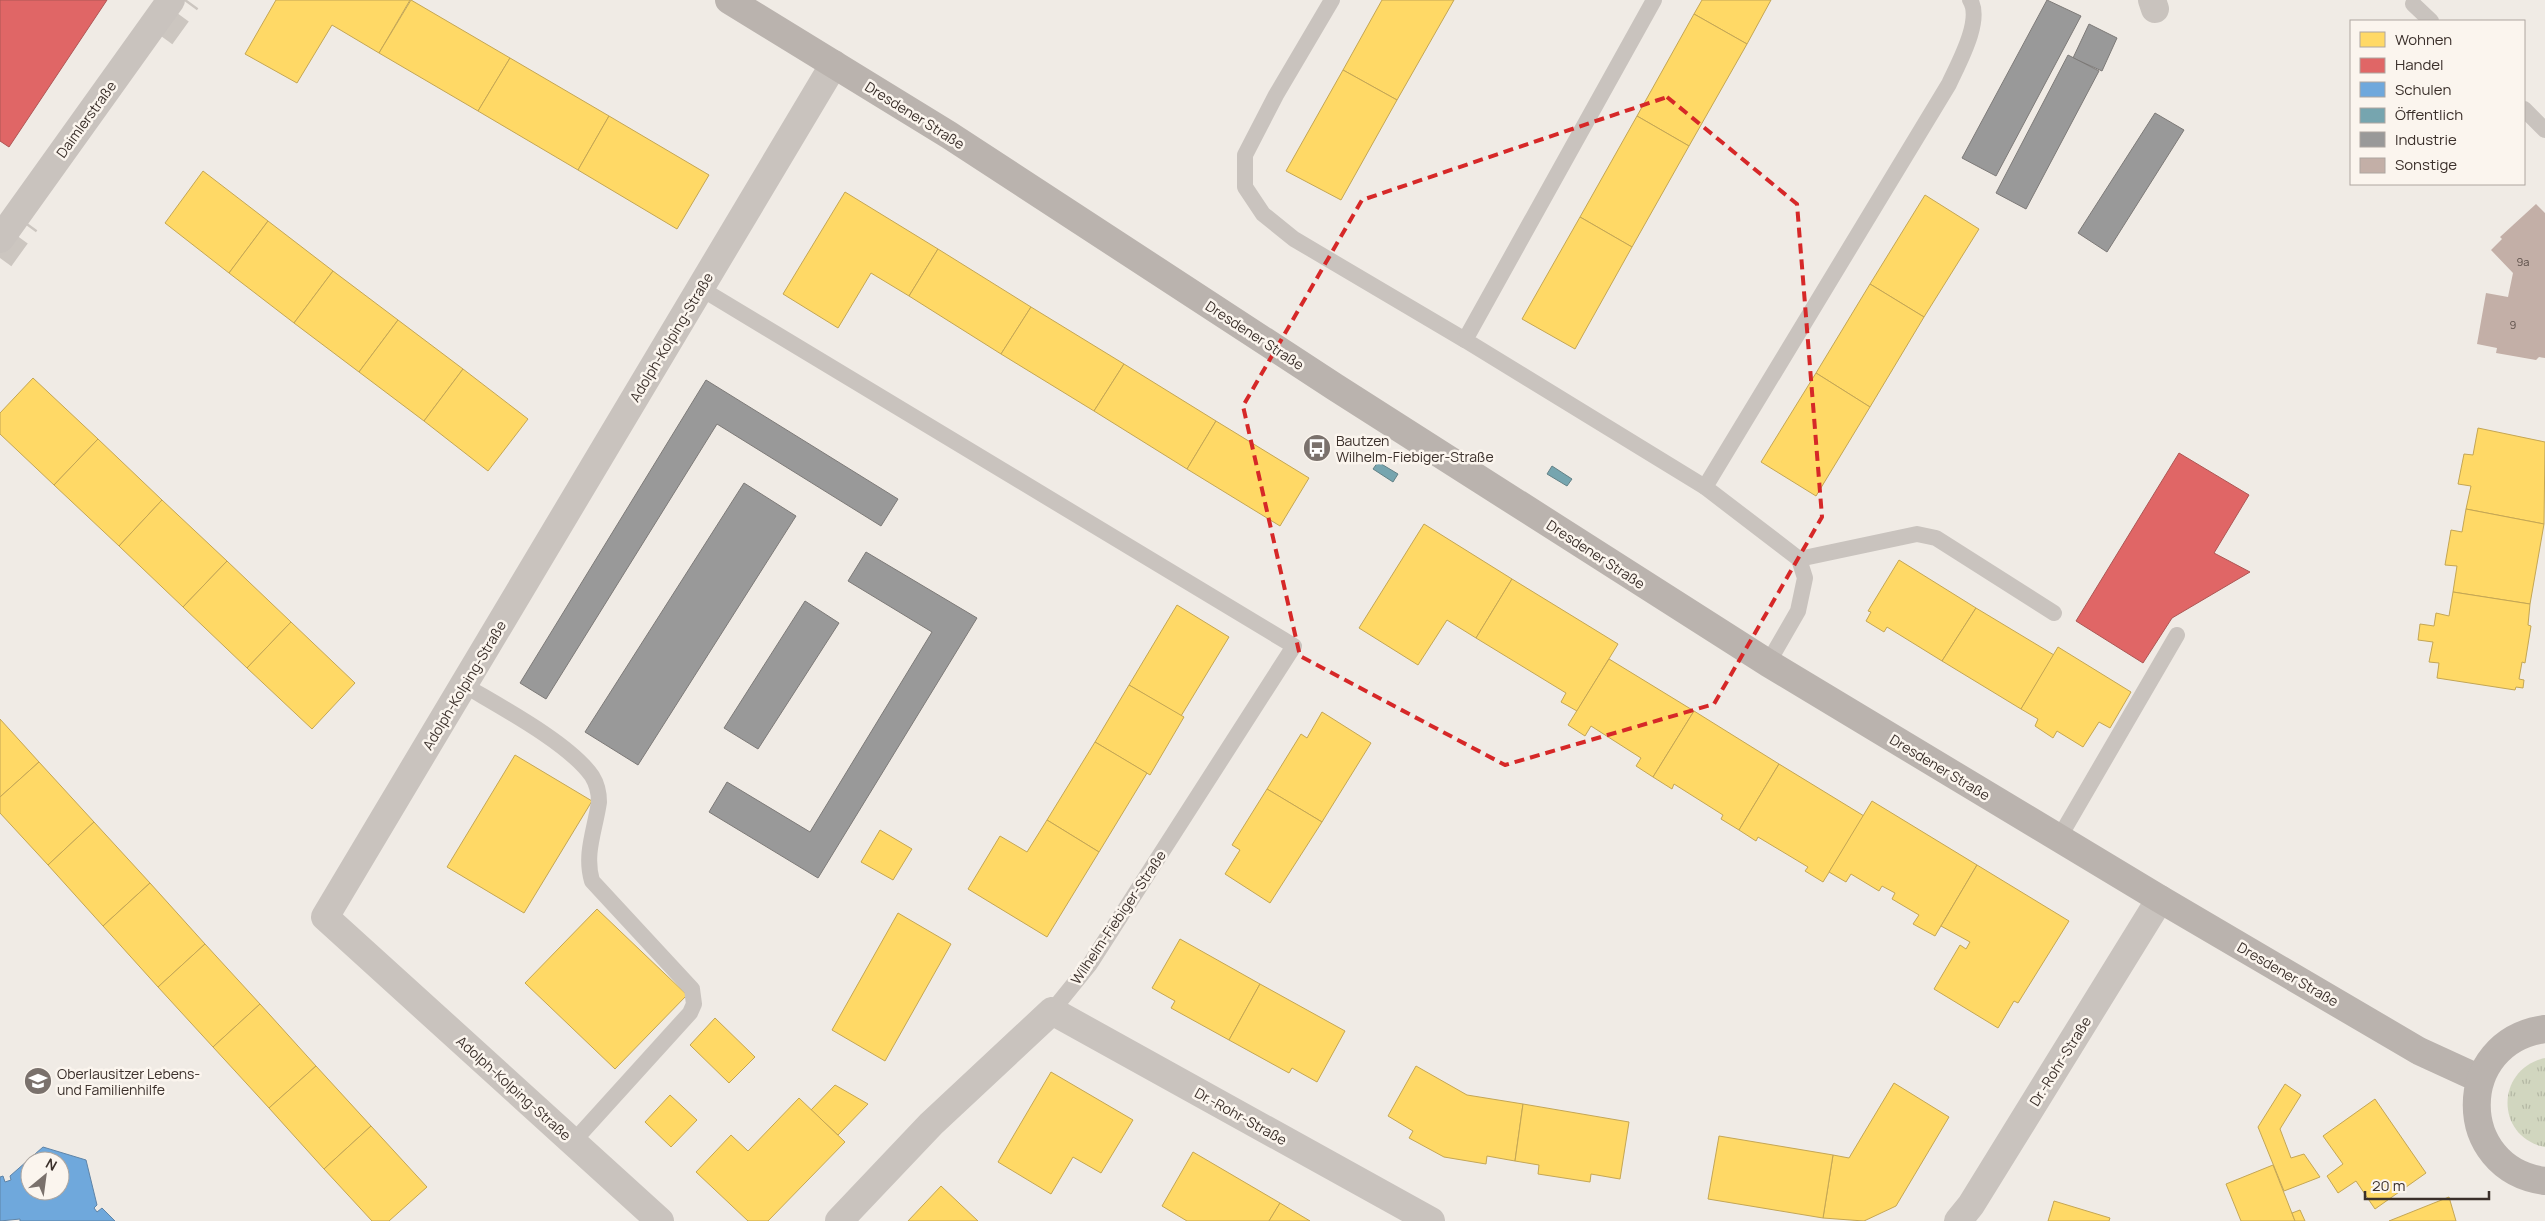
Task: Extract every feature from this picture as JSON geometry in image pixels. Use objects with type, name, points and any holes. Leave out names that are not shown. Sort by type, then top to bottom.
[{"type":"main road","name":"Dresdener Straße","points":[[728,0],[949,135],[1335,387],[1768,664],[2160,899],[2419,1050],[2480,1079]]},
{"type":"main road","points":[[2545,1029],[2531,1031],[2509,1041],[2492,1058],[2480,1079],[2476,1103],[2479,1128],[2490,1149],[2507,1168],[2529,1179],[2545,1181]]},
{"type":"street","name":"Daimlerstraße","points":[[0,239],[171,0]]},
{"type":"street","name":"Adolph-Kolping-Straße","points":[[660,1221],[325,916],[834,64]]},
{"type":"street","name":"Dr.-Rohr-Straße","points":[[1958,1221],[1971,1206],[2160,899]]},
{"type":"street","name":"Wilhelm-Fiebiger-Straße","points":[[839,1221],[931,1124],[1052,1011]]},
{"type":"street","name":"Dr.-Rohr-Straße","points":[[1052,1011],[1431,1221]]},
{"type":"lane","points":[[1332,0],[1276,95],[1245,155],[1245,186],[1263,214],[1294,238],[1705,487],[1799,559],[1805,578],[1798,611],[1768,664]]},
{"type":"lane","points":[[1465,340],[1654,0]]},
{"type":"lane","points":[[1705,487],[1950,84],[1973,28],[1974,5],[1970,0]]},
{"type":"lane","points":[[2413,4],[2430,20]]},
{"type":"lane","points":[[2525,111],[2545,130]]},
{"type":"lane","name":"Wilhelm-Fiebiger-Straße","points":[[700,288],[1294,646],[1090,964],[1052,1011]]},
{"type":"lane","points":[[1799,559],[1917,534],[1936,538],[2054,613]]},
{"type":"lane","points":[[2059,838],[2177,635]]},
{"type":"lane","points":[[464,685],[560,746],[592,777],[599,793],[600,802],[587,866],[592,882],[692,989],[694,1004],[690,1013],[573,1142]]},
{"type":"highlighted area","points":[[1667,97],[1797,204],[1822,517],[1714,704],[1505,765],[1300,656],[1243,406],[1362,200]]},
{"type":"green space","points":[[2545,1058],[2545,1147],[2529,1141],[2517,1130],[2510,1117],[2508,1103],[2510,1088],[2517,1075],[2529,1065]]},
{"type":"building: Wohnen","points":[[276,0],[410,0],[379,53],[332,25],[297,83],[245,54]]},
{"type":"building: Wohnen","points":[[411,0],[510,58],[478,111],[379,53]]},
{"type":"building: Wohnen","points":[[1382,0],[1454,0],[1397,100],[1343,70]]},
{"type":"building: Wohnen","points":[[1702,0],[1771,0],[1747,44],[1694,14]]},
{"type":"building: Wohnen","points":[[1694,14],[1747,44],[1689,146],[1637,116]]},
{"type":"building: Wohnen","points":[[510,58],[609,116],[578,170],[478,111]]},
{"type":"building: Wohnen","points":[[1343,70],[1397,100],[1341,200],[1286,171]]},
{"type":"building: Wohnen","points":[[609,116],[709,175],[677,229],[578,170]]},
{"type":"building: Wohnen","points":[[1637,116],[1689,146],[1632,247],[1580,217]]},
{"type":"building: Wohnen","points":[[203,171],[268,221],[229,273],[165,223]]},
{"type":"building: Wohnen","points":[[845,192],[938,249],[909,296],[871,273],[838,328],[783,294]]},
{"type":"building: Wohnen","points":[[1925,195],[1979,229],[1924,317],[1870,284]]},
{"type":"building: Wohnen","points":[[1580,217],[1632,247],[1575,349],[1522,319]]},
{"type":"building: Wohnen","points":[[268,221],[333,271],[294,323],[229,273]]},
{"type":"building: Wohnen","points":[[938,249],[1031,307],[1001,354],[909,296]]},
{"type":"building: Wohnen","points":[[333,271],[398,320],[359,372],[294,323]]},
{"type":"building: Wohnen","points":[[1870,284],[1924,317],[1870,407],[1816,373]]},
{"type":"building: Wohnen","points":[[1031,307],[1124,364],[1094,411],[1001,354]]},
{"type":"building: Wohnen","points":[[398,320],[463,369],[424,421],[359,372]]},
{"type":"building: Wohnen","points":[[1124,364],[1216,421],[1187,469],[1094,411]]},
{"type":"building: Wohnen","points":[[463,369],[528,419],[488,471],[424,421]]},
{"type":"building: Wohnen","points":[[1816,373],[1870,407],[1816,496],[1761,462]]},
{"type":"building: Wohnen","points":[[33,378],[98,439],[54,485],[0,434],[0,413]]},
{"type":"building: Wohnen","points":[[1216,421],[1309,478],[1280,526],[1187,469]]},
{"type":"building: Wohnen","points":[[2478,428],[2545,442],[2544,524],[2466,509],[2471,486],[2458,484],[2464,454],[2473,455]]},
{"type":"building: Wohnen","points":[[98,439],[162,500],[119,546],[54,485]]},
{"type":"building: Wohnen","points":[[162,500],[227,561],[183,607],[119,546]]},
{"type":"building: Wohnen","points":[[2466,509],[2544,524],[2530,604],[2453,592],[2457,566],[2445,565],[2451,530],[2462,532]]},
{"type":"building: Wohnen","points":[[1424,524],[1512,579],[1476,638],[1447,620],[1418,665],[1359,628]]},
{"type":"building: Wohnen","points":[[1899,560],[1976,608],[1942,661],[1887,627],[1884,632],[1866,621],[1871,612],[1868,611]]},
{"type":"building: Wohnen","points":[[227,561],[291,622],[247,668],[183,607]]},
{"type":"building: Wohnen","points":[[1512,579],[1618,644],[1577,711],[1561,702],[1566,693],[1476,638]]},
{"type":"building: Wohnen","points":[[2453,592],[2530,604],[2528,625],[2531,626],[2525,663],[2522,662],[2519,679],[2524,680],[2523,688],[2516,687],[2515,690],[2437,678],[2439,663],[2429,662],[2433,642],[2418,640],[2420,624],[2434,626],[2436,613],[2449,616]]},
{"type":"building: Wohnen","points":[[1177,605],[1229,637],[1181,716],[1129,685]]},
{"type":"building: Wohnen","points":[[1976,608],[2054,655],[2021,709],[1942,661]]},
{"type":"building: Wohnen","points":[[291,622],[355,683],[312,729],[247,668]]},
{"type":"building: Wohnen","points":[[2058,647],[2131,692],[2110,728],[2099,722],[2083,747],[2057,731],[2053,738],[2035,726],[2038,719],[2021,709]]},
{"type":"building: Wohnen","points":[[1609,659],[1694,711],[1653,777],[1636,766],[1641,758],[1591,726],[1585,736],[1568,725]]},
{"type":"building: Wohnen","points":[[1129,685],[1184,717],[1150,775],[1095,742]]},
{"type":"building: Wohnen","points":[[1694,711],[1779,764],[1739,830],[1721,819],[1723,815],[1674,784],[1672,789],[1653,777]]},
{"type":"building: Wohnen","points":[[1322,712],[1371,743],[1322,822],[1267,789],[1301,734],[1307,738]]},
{"type":"building: Wohnen","points":[[0,719],[39,762],[0,797]]},
{"type":"building: Wohnen","points":[[1095,742],[1147,773],[1099,852],[1047,820]]},
{"type":"building: Wohnen","points":[[515,755],[592,801],[524,913],[447,867]]},
{"type":"building: Wohnen","points":[[39,762],[94,822],[48,865],[0,813],[0,797]]},
{"type":"building: Wohnen","points":[[1779,764],[1864,816],[1823,882],[1805,871],[1808,867],[1758,837],[1756,841],[1739,830]]},
{"type":"building: Wohnen","points":[[1267,789],[1322,822],[1270,903],[1225,874],[1240,850],[1232,845]]},
{"type":"building: Wohnen","points":[[1872,801],[1977,865],[1935,936],[1913,924],[1919,915],[1892,899],[1895,893],[1882,886],[1879,891],[1851,874],[1846,882],[1829,872]]},
{"type":"building: Wohnen","points":[[1047,820],[1099,852],[1047,937],[968,889],[1000,836],[1027,852]]},
{"type":"building: Wohnen","points":[[94,822],[150,883],[103,926],[48,865]]},
{"type":"building: Wohnen","points":[[880,830],[912,849],[893,880],[861,862]]},
{"type":"building: Wohnen","points":[[1977,865],[2069,921],[2018,1003],[2014,1001],[1998,1028],[1934,989],[1960,945],[1966,949],[1970,942],[1941,926]]},
{"type":"building: Wohnen","points":[[150,883],[205,944],[158,987],[103,926]]},
{"type":"building: Wohnen","points":[[597,909],[687,995],[615,1069],[525,983]]},
{"type":"building: Wohnen","points":[[898,913],[951,944],[885,1061],[832,1030]]},
{"type":"building: Wohnen","points":[[1180,939],[1260,984],[1229,1040],[1171,1008],[1175,1001],[1152,988]]},
{"type":"building: Wohnen","points":[[205,944],[260,1004],[213,1047],[158,987]]},
{"type":"building: Wohnen","points":[[1260,984],[1345,1031],[1317,1082],[1292,1068],[1289,1073],[1229,1040]]},
{"type":"building: Wohnen","points":[[260,1004],[316,1066],[269,1108],[213,1047]]},
{"type":"building: Wohnen","points":[[715,1018],[755,1057],[729,1083],[690,1045]]},
{"type":"building: Wohnen","points":[[316,1066],[371,1126],[324,1169],[269,1108]]},
{"type":"building: Wohnen","points":[[1416,1066],[1467,1095],[1523,1104],[1515,1161],[1487,1156],[1486,1164],[1444,1157],[1409,1138],[1413,1131],[1388,1116]]},
{"type":"building: Wohnen","points":[[1051,1072],[1133,1120],[1101,1173],[1073,1157],[1051,1194],[998,1162]]},
{"type":"building: Wohnen","points":[[1894,1083],[1949,1117],[1896,1206],[1864,1221],[1823,1218],[1833,1155],[1849,1158]]},
{"type":"building: Wohnen","points":[[2285,1084],[2301,1095],[2280,1129],[2291,1158],[2304,1154],[2320,1177],[2284,1191],[2258,1127]]},
{"type":"building: Wohnen","points":[[835,1085],[868,1104],[838,1135],[811,1110]]},
{"type":"building: Wohnen","points":[[670,1095],[697,1120],[671,1147],[645,1122]]},
{"type":"building: Wohnen","points":[[799,1098],[845,1142],[768,1221],[748,1221],[696,1172],[731,1135],[748,1151]]},
{"type":"building: Wohnen","points":[[2375,1099],[2426,1173],[2375,1209],[2356,1181],[2338,1193],[2327,1176],[2343,1164],[2323,1136]]},
{"type":"building: Wohnen","points":[[1523,1104],[1629,1122],[1620,1179],[1591,1174],[1590,1182],[1538,1174],[1539,1165],[1515,1161]]},
{"type":"building: Wohnen","points":[[371,1126],[427,1187],[389,1221],[372,1221],[324,1169]]},
{"type":"building: Wohnen","points":[[1719,1136],[1833,1155],[1823,1218],[1708,1199]]},
{"type":"building: Wohnen","points":[[1193,1152],[1280,1203],[1269,1221],[1187,1221],[1162,1206]]},
{"type":"building: Wohnen","points":[[2273,1165],[2295,1221],[2241,1221],[2226,1184]]},
{"type":"building: Wohnen","points":[[941,1186],[978,1221],[908,1221]]},
{"type":"building: Wohnen","points":[[2449,1197],[2456,1221],[2389,1221]]},
{"type":"building: Wohnen","points":[[2054,1201],[2110,1218],[2109,1221],[2048,1221]]},
{"type":"building: Wohnen","points":[[1280,1203],[1310,1221],[1269,1221]]},
{"type":"building: Wohnen","points":[[2300,1210],[2305,1221],[2295,1221],[2292,1213]]},
{"type":"building: Handel","points":[[0,0],[107,0],[9,147],[0,141]]},
{"type":"building: Handel","points":[[2179,453],[2249,495],[2214,553],[2250,572],[2172,618],[2143,663],[2076,621]]},
{"type":"building: Schulen","points":[[43,1147],[56,1151],[38,1151]]},
{"type":"building: Schulen","points":[[70,1155],[86,1160],[97,1205],[94,1208],[97,1212],[102,1208],[115,1221],[20,1221],[20,1219],[0,1221],[0,1177],[3,1176],[5,1182],[11,1180],[10,1176],[20,1167],[20,1201],[70,1201]]},
{"type":"building: Öffentlich","points":[[1378,462],[1398,474],[1393,482],[1373,469]]},
{"type":"building: Öffentlich","points":[[1552,466],[1572,479],[1567,486],[1547,474]]},
{"type":"building: Industrie","points":[[2047,0],[2081,16],[1996,176],[1962,158]]},
{"type":"building: Industrie","points":[[2089,24],[2117,38],[2102,71],[2073,58]]},
{"type":"building: Industrie","points":[[2068,55],[2099,71],[2026,209],[1996,193]]},
{"type":"building: Industrie","points":[[2155,113],[2184,130],[2107,252],[2078,233]]},
{"type":"building: Industrie","points":[[706,380],[898,499],[881,526],[717,424],[546,699],[520,683]]},
{"type":"building: Industrie","points":[[744,483],[796,516],[638,765],[585,732]]},
{"type":"building: Industrie","points":[[866,552],[977,618],[818,878],[709,812],[727,782],[810,832],[932,632],[848,581]]},
{"type":"building: Industrie","points":[[805,601],[839,623],[758,749],[724,728]]},
{"type":"building: Sonstige","points":[[2536,204],[2545,213],[2545,358],[2539,357],[2536,360],[2496,353],[2497,348],[2477,344],[2486,293],[2508,297],[2513,273],[2491,250],[2502,239],[2500,237]]},
{"type":"tunnel","points":[[161,36],[187,0]]},
{"type":"tunnel","points":[[0,258],[26,222]]},
{"type":"place","name":"Bautzen Wilhelm-Fiebiger-Straße","points":[[1317,448]]},
{"type":"place","name":"Oberlausitzer Lebens- und Familienhilfe","points":[[38,1081]]}]
